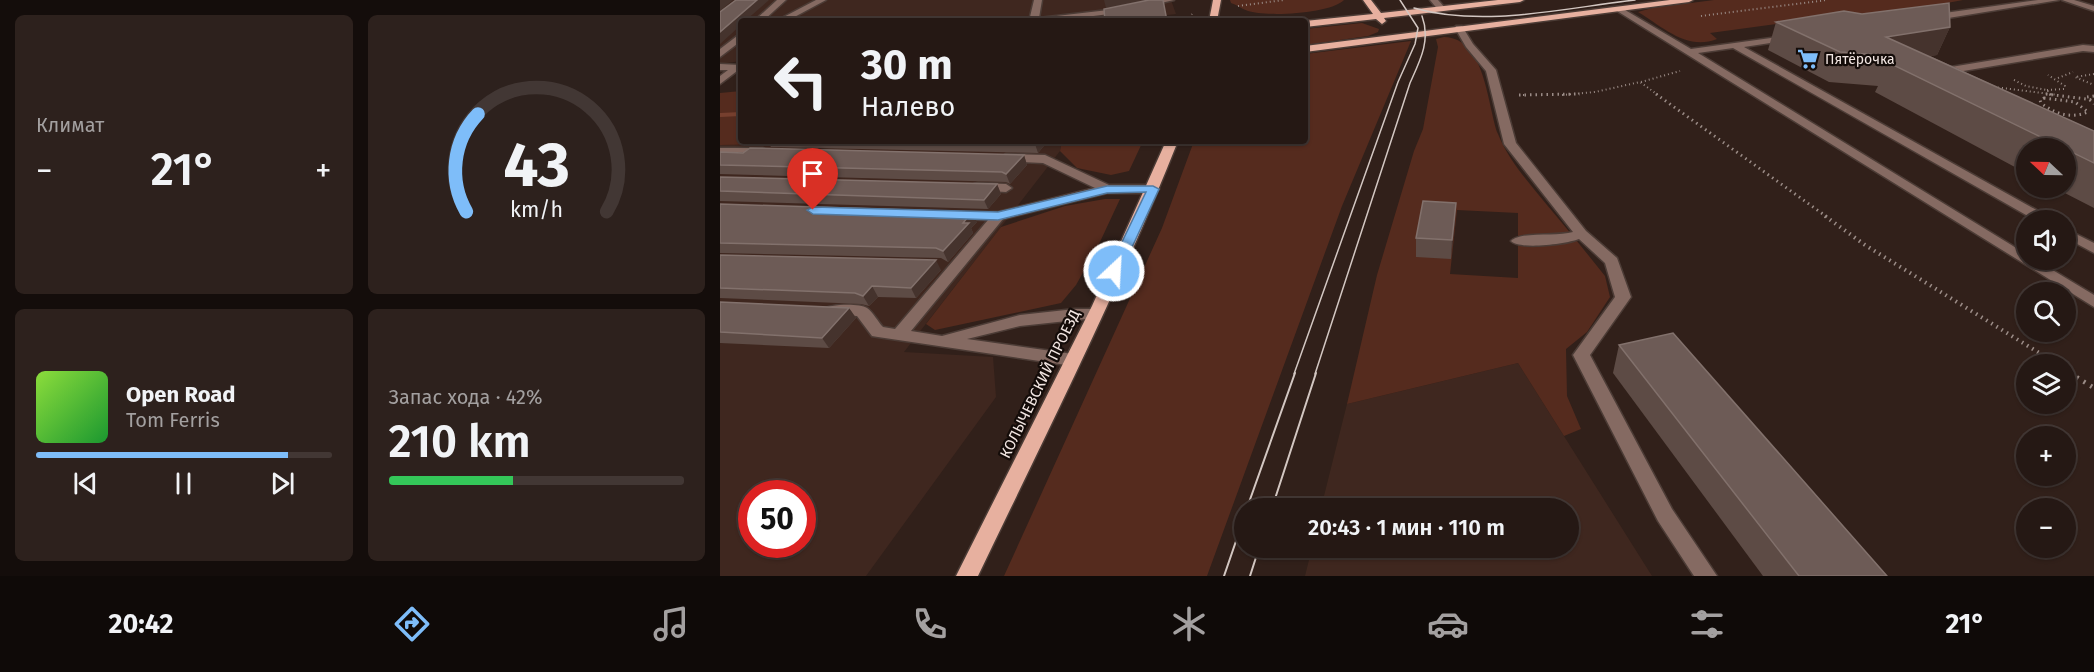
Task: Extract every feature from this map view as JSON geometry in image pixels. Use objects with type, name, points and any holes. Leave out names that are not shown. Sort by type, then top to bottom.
[{"type":"main road","points":[[1213,18],[1216,0]]},
{"type":"main road","points":[[1366,0],[1379,17],[1401,25]]},
{"type":"main road","points":[[1308,48],[1401,25],[1442,9],[1520,0]]},
{"type":"main road","points":[[1308,24],[1379,17],[1401,25],[1459,28],[1689,0]]},
{"type":"main road","name":"КОЛЫЧЕВСКИЙ ПРОЕЗД","points":[[967,576],[1095,313],[1153,189],[1171,144]]},
{"type":"lane","points":[[761,18],[782,0]]},
{"type":"lane","points":[[786,18],[822,0]]},
{"type":"lane","points":[[1034,18],[1038,0]]},
{"type":"lane","points":[[1058,18],[1117,11],[1170,0]]},
{"type":"lane","points":[[1434,0],[1442,9]]},
{"type":"lane","points":[[1918,20],[2055,0]]},
{"type":"lane","points":[[2066,0],[2094,9]]},
{"type":"lane","points":[[1620,9],[2094,302]]},
{"type":"lane","points":[[1459,28],[1469,45],[1491,70],[1510,144],[1581,234],[1612,261],[1623,297],[1581,355],[1665,515],[1706,576]]},
{"type":"lane","points":[[1689,52],[1803,36]]},
{"type":"lane","points":[[720,54],[738,39]]},
{"type":"lane","points":[[1734,45],[2026,210]]},
{"type":"lane","points":[[1941,85],[1936,81],[1934,75],[1939,72],[2083,48],[2094,49]]},
{"type":"lane","points":[[720,67],[737,67],[720,81]]},
{"type":"lane","points":[[720,81],[738,79]]},
{"type":"lane","points":[[720,151],[778,152]]},
{"type":"lane","points":[[987,158],[1045,159],[1107,189]]},
{"type":"lane","points":[[970,187],[1006,188]]},
{"type":"lane","points":[[940,214],[998,216],[1107,189],[1153,189]]},
{"type":"lane","points":[[899,335],[998,216]]},
{"type":"lane","points":[[1518,241],[1566,239],[1581,234]]},
{"type":"lane","points":[[2076,239],[2094,249]]},
{"type":"lane","points":[[814,309],[861,311],[878,332],[1072,360]]},
{"type":"lane","points":[[944,342],[981,328],[1034,316],[1095,313]]},
{"type":"path","points":[[1692,17],[1827,0]]},
{"type":"path","points":[[1496,93],[1556,98],[1598,93],[1708,63]]},
{"type":"path","points":[[1991,63],[2005,88],[2007,97]]},
{"type":"path","points":[[2010,75],[2011,78],[2026,86],[2049,92],[2064,89],[2066,86],[2058,79],[2038,73]]},
{"type":"path","points":[[2094,74],[2075,77],[2094,85]]},
{"type":"path","points":[[1640,82],[1865,244],[2041,354]]},
{"type":"path","points":[[1994,87],[2094,98]]},
{"type":"path","points":[[2049,92],[2053,98]]},
{"type":"path","points":[[2087,97],[2094,104]]},
{"type":"path","points":[[2053,98],[2076,103],[2088,112],[2078,116],[2054,111],[2045,107],[2040,100],[2053,98]]},
{"type":"path","points":[[2054,111],[2057,119]]},
{"type":"path","points":[[2076,376],[2094,388]]},
{"type":"shaded area","points":[[720,0],[1171,0],[1176,14],[1141,18],[738,18],[738,61],[720,64]]},
{"type":"shaded area","points":[[1230,0],[1344,0],[1337,5],[1312,11],[1269,14],[1248,11],[1231,3]]},
{"type":"shaded area","points":[[1714,0],[1963,0],[1872,17],[1858,13],[1710,33],[1717,39],[1706,42],[1685,40],[1638,12]]},
{"type":"shaded area","points":[[1362,23],[1379,29],[1378,32],[1368,36],[1308,45],[1308,29]]},
{"type":"shaded area","points":[[1444,37],[1458,40],[1469,48],[1483,75],[1494,122],[1508,153],[1526,180],[1605,276],[1610,297],[1587,332],[1566,349],[1567,396],[1581,429],[1564,436],[1518,363],[1347,404],[1377,275],[1414,151],[1423,129],[1438,47],[1436,39]],"holes":[[[1457,210],[1518,213],[1518,278],[1450,274]]]},
{"type":"shaded area","points":[[1411,41],[1342,206],[1207,576],[1004,576],[1162,228],[1193,144],[1308,144],[1308,54]]},
{"type":"shaded area","points":[[738,91],[738,144],[775,144],[720,145],[720,93]]},
{"type":"shaded area","points":[[1061,144],[1060,151],[904,352],[993,357],[996,397],[866,576],[720,576],[720,145]]},
{"type":"shaded area","points":[[1061,144],[1142,144],[1129,171],[1111,175],[1077,168],[1060,151]]},
{"type":"shaded area","points":[[1105,199],[1120,199],[1099,244],[1076,285],[1061,303],[935,330],[926,324],[1001,227],[1065,206]]},
{"type":"shaded area","points":[[1518,363],[1652,576],[1305,576],[1310,558],[1579,558],[1579,498],[1324,498],[1347,404]]},
{"type":"building","points":[[736,0],[757,0],[720,32],[720,12]]},
{"type":"building","points":[[1149,0],[1163,0],[1166,18],[1105,18],[1104,9]]},
{"type":"building","points":[[1949,3],[1950,27],[1886,37],[2094,131],[2094,163],[2076,154],[2076,138],[2043,138],[1887,62],[1890,56],[1840,52],[1776,22],[1844,11],[1862,14]]},
{"type":"building","points":[[750,148],[1024,155],[1006,174],[1002,172],[720,165],[720,152],[743,153]]},
{"type":"building","points":[[720,177],[997,184],[984,200],[720,191]]},
{"type":"building","points":[[1423,201],[1456,203],[1452,240],[1416,238]]},
{"type":"building","points":[[720,204],[972,212],[963,223],[969,223],[943,251],[936,248],[720,243]]},
{"type":"building","points":[[720,255],[936,260],[911,288],[872,286],[863,296],[855,293],[720,288]]},
{"type":"building","points":[[720,302],[849,308],[822,338],[720,332]]},
{"type":"building","points":[[1673,333],[1887,576],[1799,576],[1619,345]]},
{"type":"waterway","points":[[720,115],[738,114]]},
{"type":"tram line","points":[[1294,374],[1398,82],[1415,44],[1418,28],[1400,0]]},
{"type":"tram line","points":[[1414,8],[1441,14],[1468,16],[1524,15],[1635,0]]},
{"type":"tram line","points":[[1315,374],[1410,83],[1423,50],[1425,34],[1422,16]]},
{"type":"tram line","points":[[1251,498],[1295,373]]},
{"type":"tram line","points":[[1275,498],[1316,373]]},
{"type":"tram line","points":[[1224,576],[1234,547]]},
{"type":"tram line","points":[[1250,576],[1256,558]]},
{"type":"place","name":"Пятёрочка","points":[[1808,59]]},
{"type":"route","points":[[813,210],[998,216],[1107,189],[1153,189],[1114,271]]}]
